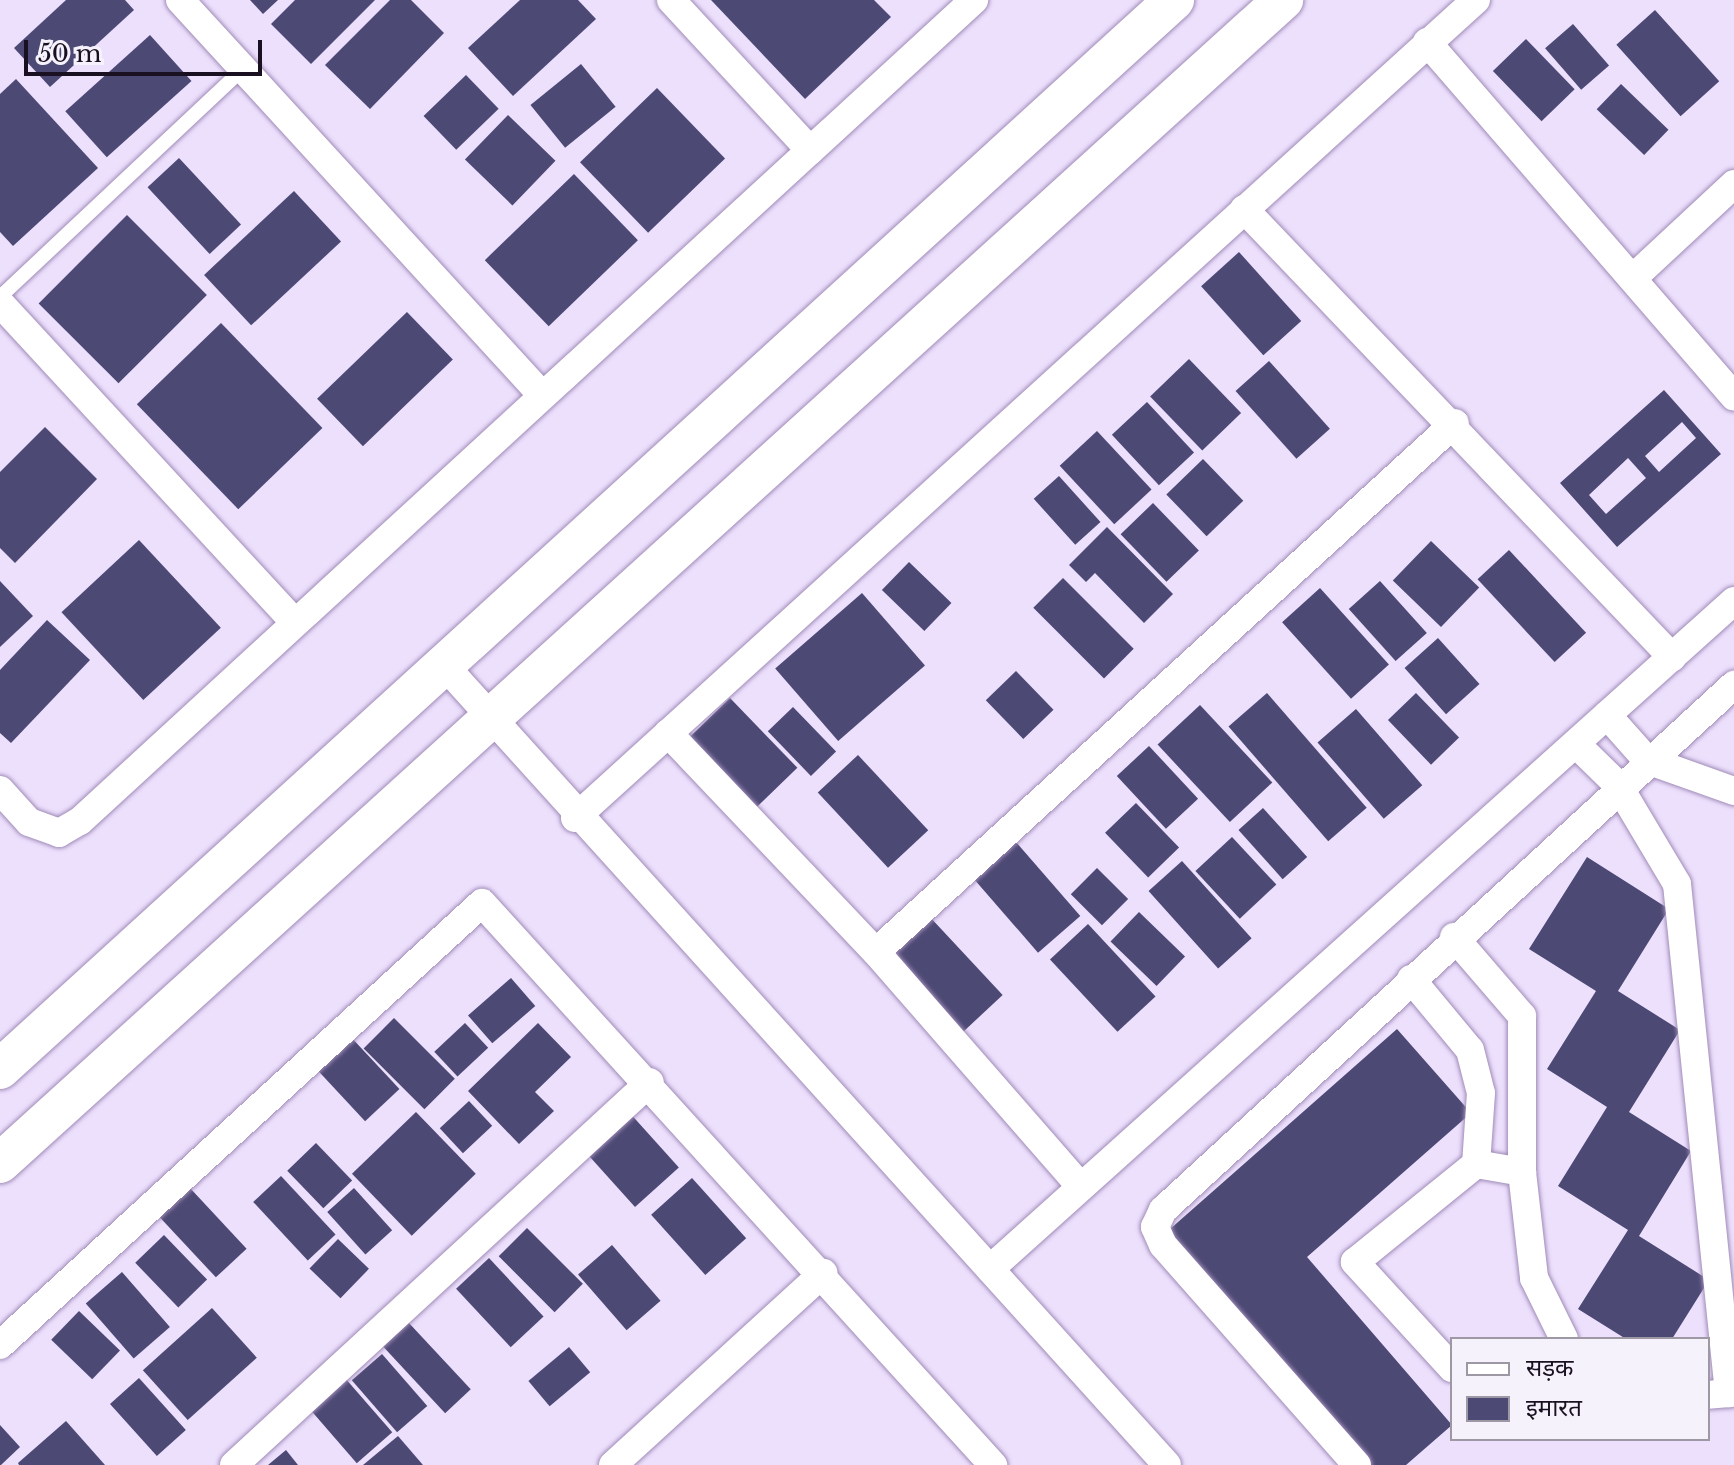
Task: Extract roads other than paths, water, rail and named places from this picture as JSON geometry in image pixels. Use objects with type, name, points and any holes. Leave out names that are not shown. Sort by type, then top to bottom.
[{"type":"street","points":[[180,0],[541,394]]},
{"type":"street","points":[[671,0],[810,150]]},
{"type":"street","points":[[0,790],[29,822],[59,833],[70,827],[974,0]]},
{"type":"street","points":[[0,1069],[1174,0]]},
{"type":"street","points":[[0,1163],[1283,0]]},
{"type":"street","points":[[575,818],[1476,0]]},
{"type":"street","points":[[1427,42],[1734,396]]},
{"type":"street","points":[[1633,278],[1734,184]]},
{"type":"street","points":[[1244,209],[1455,423],[1672,657]]},
{"type":"street","points":[[0,303],[293,620]]},
{"type":"street","points":[[876,952],[1455,423]]},
{"type":"street","points":[[990,1269],[1734,601]]},
{"type":"street","points":[[444,665],[492,717],[575,818],[1167,1465]]},
{"type":"street","points":[[1357,1465],[1163,1245],[1155,1227],[1163,1210],[1618,785],[1734,685]]},
{"type":"street","points":[[1607,715],[1647,760],[1734,791]]},
{"type":"street","points":[[668,733],[876,952],[1080,1186]]},
{"type":"street","points":[[1576,744],[1618,785],[1677,884],[1724,1394]]},
{"type":"street","points":[[0,1345],[482,903],[650,1082],[993,1465]]},
{"type":"street","points":[[1454,937],[1522,1016],[1522,1172],[1534,1278],[1563,1337]]},
{"type":"street","points":[[1411,979],[1470,1050],[1481,1093],[1476,1164],[1355,1262],[1450,1366]]},
{"type":"street","points":[[234,1465],[650,1082]]},
{"type":"street","points":[[1476,1164],[1522,1172]]},
{"type":"street","points":[[613,1465],[823,1273]]},
{"type":"lane","points":[[0,297],[243,69]]}]
